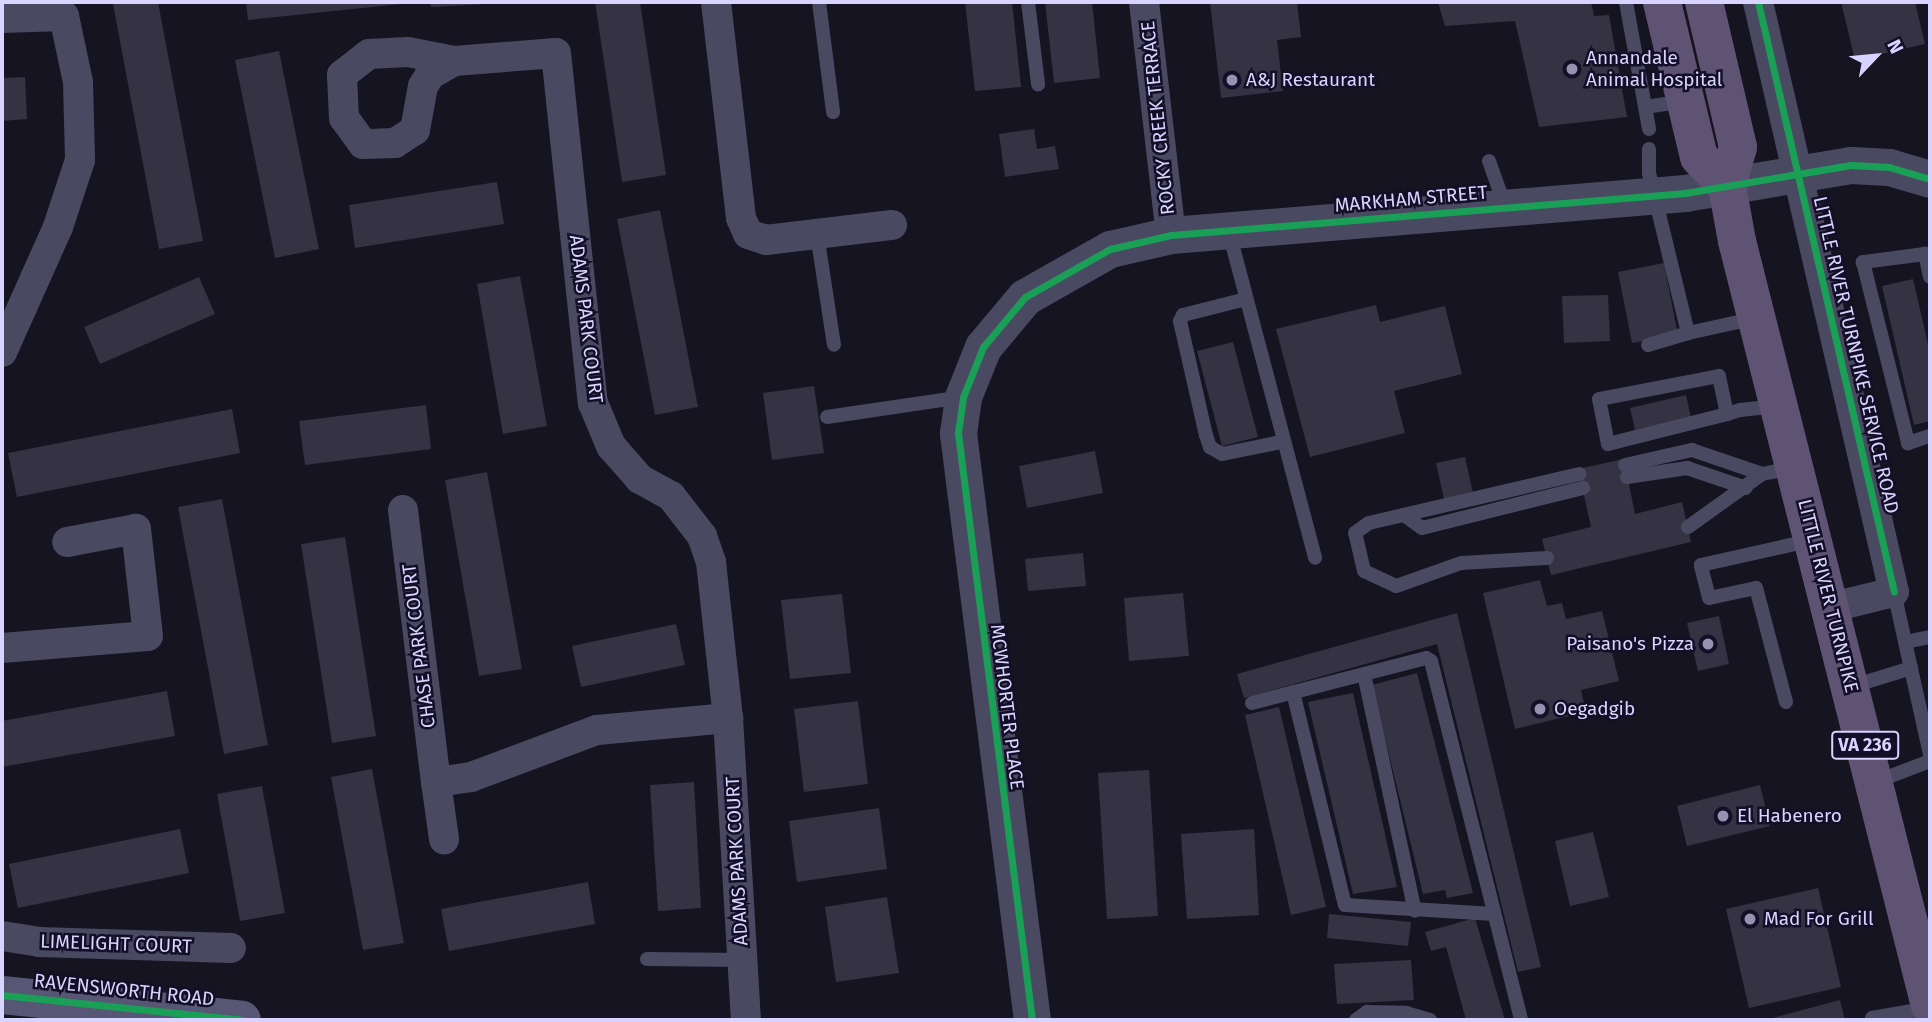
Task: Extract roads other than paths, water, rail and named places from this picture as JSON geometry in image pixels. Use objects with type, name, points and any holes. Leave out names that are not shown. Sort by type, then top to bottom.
[{"type":"main road","name":"LITTLE RIVER TURNPIKE","points":[[1704,2],[1738,147],[1727,186],[1780,406],[1779,471],[1814,540],[1873,782],[1923,945],[1930,1007]]},
{"type":"main road","points":[[1666,17],[1699,157],[1727,186]]},
{"type":"main road","name":"RAVENSWORTH ROAD","points":[[2,995],[242,1020]]},
{"type":"street","points":[[716,2],[745,231],[762,240],[892,225]]},
{"type":"street","name":"ROCKY CREEK TERRACE","points":[[1144,2],[1171,235]]},
{"type":"street","name":"LITTLE RIVER TURNPIKE SERVICE ROAD","points":[[1758,2],[1894,592]]},
{"type":"street","points":[[2,18],[64,16],[78,82],[80,160],[58,227],[2,352]]},
{"type":"street","name":"ADAMS PARK COURT","points":[[454,61],[555,53],[593,403],[611,446],[639,479],[671,496],[702,536],[711,562],[728,718],[746,1020]]},
{"type":"street","name":"MARKHAM STREET","points":[[963,397],[983,347],[1025,296],[1110,248],[1171,235],[1655,195],[1851,165],[1889,167],[1930,179]]},
{"type":"street","name":"MCWHORTER PLACE","points":[[963,397],[958,455],[1032,1020]]},
{"type":"street","name":"CHASE PARK COURT","points":[[403,510],[444,839]]},
{"type":"street","points":[[2,648],[148,636],[136,529],[67,541]]},
{"type":"street","points":[[1832,607],[1894,592]]},
{"type":"street","points":[[436,782],[483,773],[597,730],[728,718]]},
{"type":"street","name":"LIMELIGHT COURT","points":[[2,936],[38,942],[231,948]]},
{"type":"lane","points":[[819,2],[833,112]]},
{"type":"lane","points":[[1028,2],[1038,84]]},
{"type":"lane","points":[[1626,2],[1649,129]]},
{"type":"lane","points":[[1633,37],[1666,17]]},
{"type":"lane","points":[[1645,107],[1686,101]]},
{"type":"lane","points":[[1649,149],[1655,195],[1688,332]]},
{"type":"lane","points":[[1489,161],[1505,208]]},
{"type":"lane","points":[[1229,230],[1281,442],[1315,558]]},
{"type":"lane","points":[[817,234],[834,345]]},
{"type":"lane","points":[[1930,277],[1928,254],[1863,261],[1908,443],[1930,436]]},
{"type":"lane","points":[[1246,299],[1183,314],[1180,321],[1206,435],[1210,447],[1222,454],[1281,442]]},
{"type":"lane","points":[[1648,345],[1688,332],[1757,317]]},
{"type":"lane","points":[[1727,414],[1718,376],[1599,399],[1608,444],[1727,414],[1780,406]]},
{"type":"lane","points":[[827,417],[963,397]]},
{"type":"lane","points":[[1746,488],[1687,468],[1626,471],[1692,450],[1779,471]]},
{"type":"lane","points":[[1688,527],[1746,488],[1779,471]]},
{"type":"lane","points":[[1547,558],[1461,564],[1409,584],[1385,583],[1364,571],[1355,533],[1369,523],[1404,515],[1422,528],[1581,481]]},
{"type":"lane","points":[[1786,702],[1756,588],[1709,598],[1701,565],[1814,540]]},
{"type":"lane","points":[[1894,592],[1930,754]]},
{"type":"lane","points":[[1905,642],[1930,637]]},
{"type":"lane","points":[[1252,703],[1426,658],[1431,661],[1521,1020]]},
{"type":"lane","points":[[1851,687],[1911,668]]},
{"type":"lane","points":[[1364,674],[1415,911]]},
{"type":"lane","points":[[1293,692],[1345,905],[1494,914]]},
{"type":"lane","points":[[1873,782],[1930,761]]},
{"type":"lane","points":[[648,959],[743,960]]},
{"type":"lane","points":[[1872,1018],[1930,1007]]},
{"type":"lane","points":[[1356,1020],[1367,1012],[1406,1013],[1430,1020]]},
{"type":"place","name":"Annandale Animal Hospital","points":[[1572,69]]},
{"type":"place","name":"A&J Restaurant","points":[[1232,80]]},
{"type":"place","name":"Paisano's Pizza","points":[[1708,644]]},
{"type":"place","name":"Oegadgib","points":[[1540,709]]},
{"type":"place","name":"El Habenero","points":[[1723,816]]},
{"type":"place","name":"Mad For Grill","points":[[1750,919]]}]
